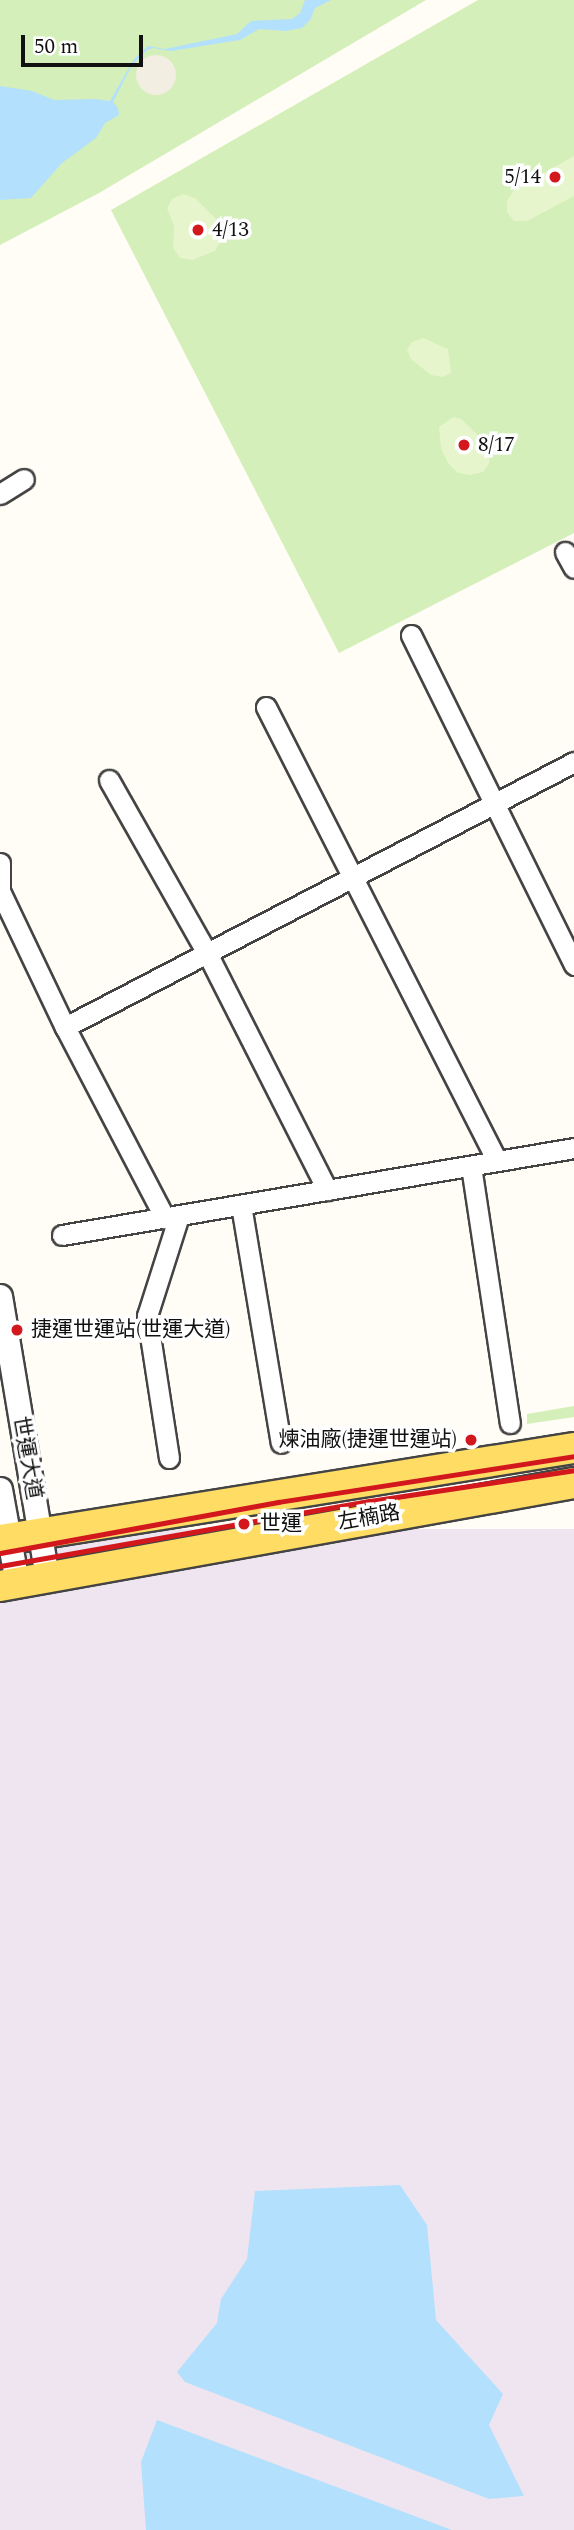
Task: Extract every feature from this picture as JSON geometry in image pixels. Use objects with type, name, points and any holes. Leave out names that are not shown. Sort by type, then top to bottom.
[{"type":"main road","name":"左楠路","points":[[4,1539],[574,1448]]},
{"type":"main road","name":"左楠路","points":[[8,1585],[574,1483]]},
{"type":"street","points":[[0,494],[24,479]]},
{"type":"street","points":[[411,635],[574,965]]},
{"type":"street","points":[[266,707],[497,1161]]},
{"type":"street","points":[[65,1027],[574,762]]},
{"type":"street","points":[[109,780],[207,953],[327,1191]]},
{"type":"street","points":[[0,863],[0,891],[65,1027],[172,1217],[147,1316],[169,1458]]},
{"type":"street","points":[[62,1236],[574,1148]]},
{"type":"street","points":[[471,1166],[510,1423]]},
{"type":"street","points":[[241,1205],[281,1443]]},
{"type":"street","name":"世運大道","points":[[0,1296],[47,1578]]},
{"type":"street","name":"世運大道","points":[[0,1489],[8,1585]]},
{"type":"shaded area","points":[[156,55],[170,61],[176,75],[170,89],[156,95],[142,89],[136,75],[142,61]]},
{"type":"shaded area","points":[[0,1529],[574,1529],[574,2530],[0,2530]]},
{"type":"green space","points":[[0,0],[426,0],[99,193],[0,245]]},
{"type":"green space","points":[[478,0],[574,0],[574,533],[339,653],[111,210]]},
{"type":"green space","name":"5/14","points":[[574,156],[574,196],[527,221],[514,221],[507,212],[507,201],[514,190]]},
{"type":"green space","name":"4/13","points":[[183,194],[195,198],[217,220],[224,235],[215,251],[192,260],[180,258],[173,248],[174,226],[167,208],[172,199]]},
{"type":"green space","points":[[423,338],[448,349],[451,373],[443,377],[431,375],[411,359],[407,350],[412,342]]},
{"type":"green space","name":"8/17","points":[[453,417],[461,419],[485,442],[490,452],[489,464],[483,472],[470,475],[458,473],[448,463],[441,448],[439,427]]},
{"type":"green space","points":[[574,1406],[574,1417],[527,1424],[527,1414]]},
{"type":"water","points":[[305,0],[331,0],[315,8],[310,20],[302,28],[285,31],[259,29],[240,40],[171,51],[153,48],[147,50],[132,65],[113,102],[119,115],[105,123],[96,138],[62,163],[31,198],[0,200],[0,86],[32,91],[54,100],[110,101],[134,59],[148,46],[165,49],[237,34],[251,21],[292,19],[300,13]]},
{"type":"water","points":[[400,2185],[427,2225],[436,2320],[503,2394],[489,2425],[524,2496],[489,2499],[185,2382],[177,2372],[217,2323],[221,2299],[247,2259],[255,2191]]},
{"type":"water","points":[[157,2420],[452,2530],[146,2530],[141,2462]]},
{"type":"railway","points":[[0,1553],[278,1502],[574,1456]]},
{"type":"railway","points":[[0,1566],[370,1501],[574,1470]]},
{"type":"place","name":"5/14","points":[[555,177]]},
{"type":"place","name":"4/13","points":[[198,230]]},
{"type":"place","name":"8/17","points":[[464,445]]},
{"type":"place","name":"捷運世運站(世運大道)","points":[[17,1330]]},
{"type":"place","name":"煉油廠(捷運世運站)","points":[[471,1440]]},
{"type":"place","name":"世運","points":[[244,1524]]}]
